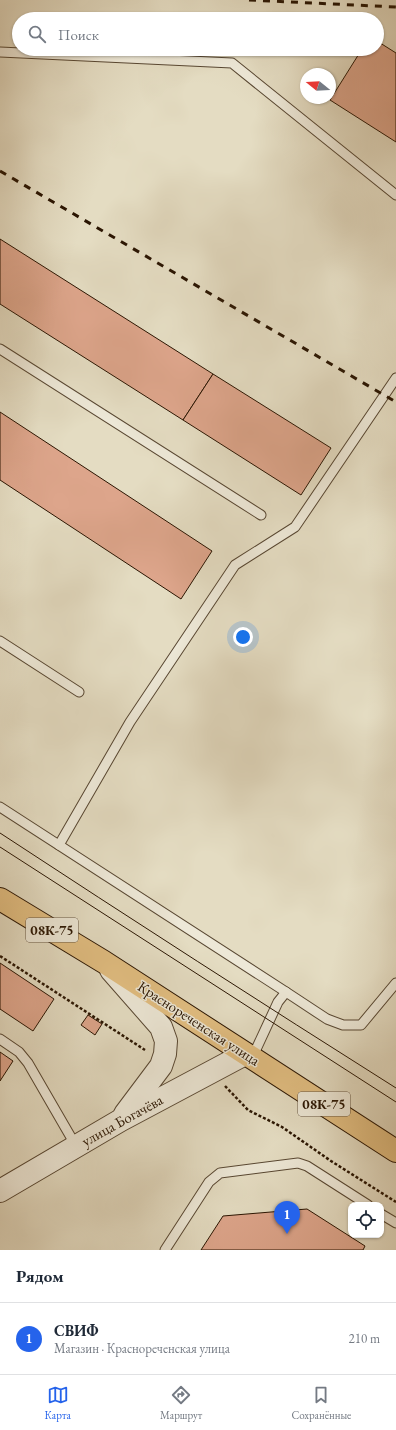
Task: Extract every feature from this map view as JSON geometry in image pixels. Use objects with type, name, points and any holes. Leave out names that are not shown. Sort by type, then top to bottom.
[{"type":"main road","name":"Краснореченская улица","points":[[0,899],[104,962],[396,1151]]},
{"type":"street","points":[[104,962],[161,1027],[166,1041],[163,1061],[150,1082],[121,1120]]},
{"type":"street","name":"улица Богачёва","points":[[0,1191],[121,1120],[196,1080],[249,1056]]},
{"type":"lane","points":[[0,52],[12,53]]},
{"type":"lane","points":[[84,56],[232,63],[396,195]]},
{"type":"lane","points":[[0,349],[261,515]]},
{"type":"lane","points":[[59,845],[130,722],[235,565],[295,527],[396,378]]},
{"type":"lane","points":[[0,641],[79,692]]},
{"type":"lane","points":[[0,807],[327,1019],[343,1025],[361,1025],[396,983]]},
{"type":"lane","points":[[249,1056],[278,1002],[286,992]]},
{"type":"lane","points":[[0,1039],[19,1052],[28,1062],[76,1146]]},
{"type":"lane","points":[[165,1250],[209,1182],[220,1173],[298,1164],[307,1166],[363,1202]]},
{"type":"lane","points":[[384,1216],[396,1223]]},
{"type":"path","points":[[0,956],[163,1061]]},
{"type":"path","points":[[196,1080],[204,1083],[215,1080],[219,1082],[248,1110],[282,1127],[331,1161],[396,1202]]},
{"type":"building","points":[[384,45],[396,53],[396,142],[336,104],[336,90],[358,56],[384,56]]},
{"type":"building","points":[[0,239],[213,374],[183,420],[0,304]]},
{"type":"building","points":[[213,374],[331,448],[301,495],[183,420]]},
{"type":"building","points":[[0,412],[212,551],[181,599],[0,480]]},
{"type":"building","points":[[0,963],[54,999],[33,1031],[0,1009]]},
{"type":"building","points":[[88,1015],[102,1024],[95,1035],[81,1025]]},
{"type":"building","points":[[0,1052],[13,1061],[0,1081]]},
{"type":"building","points":[[307,1209],[348,1235],[348,1238],[352,1238],[365,1246],[363,1250],[201,1250],[223,1216]]},
{"type":"tram line","points":[[0,833],[396,1088]]},
{"type":"tram line","points":[[0,847],[396,1102]]},
{"type":"railway","points":[[249,0],[396,7]]},
{"type":"railway","points":[[0,171],[396,402]]},
{"type":"place","name":"СВИФ","points":[[287,1234]]}]
